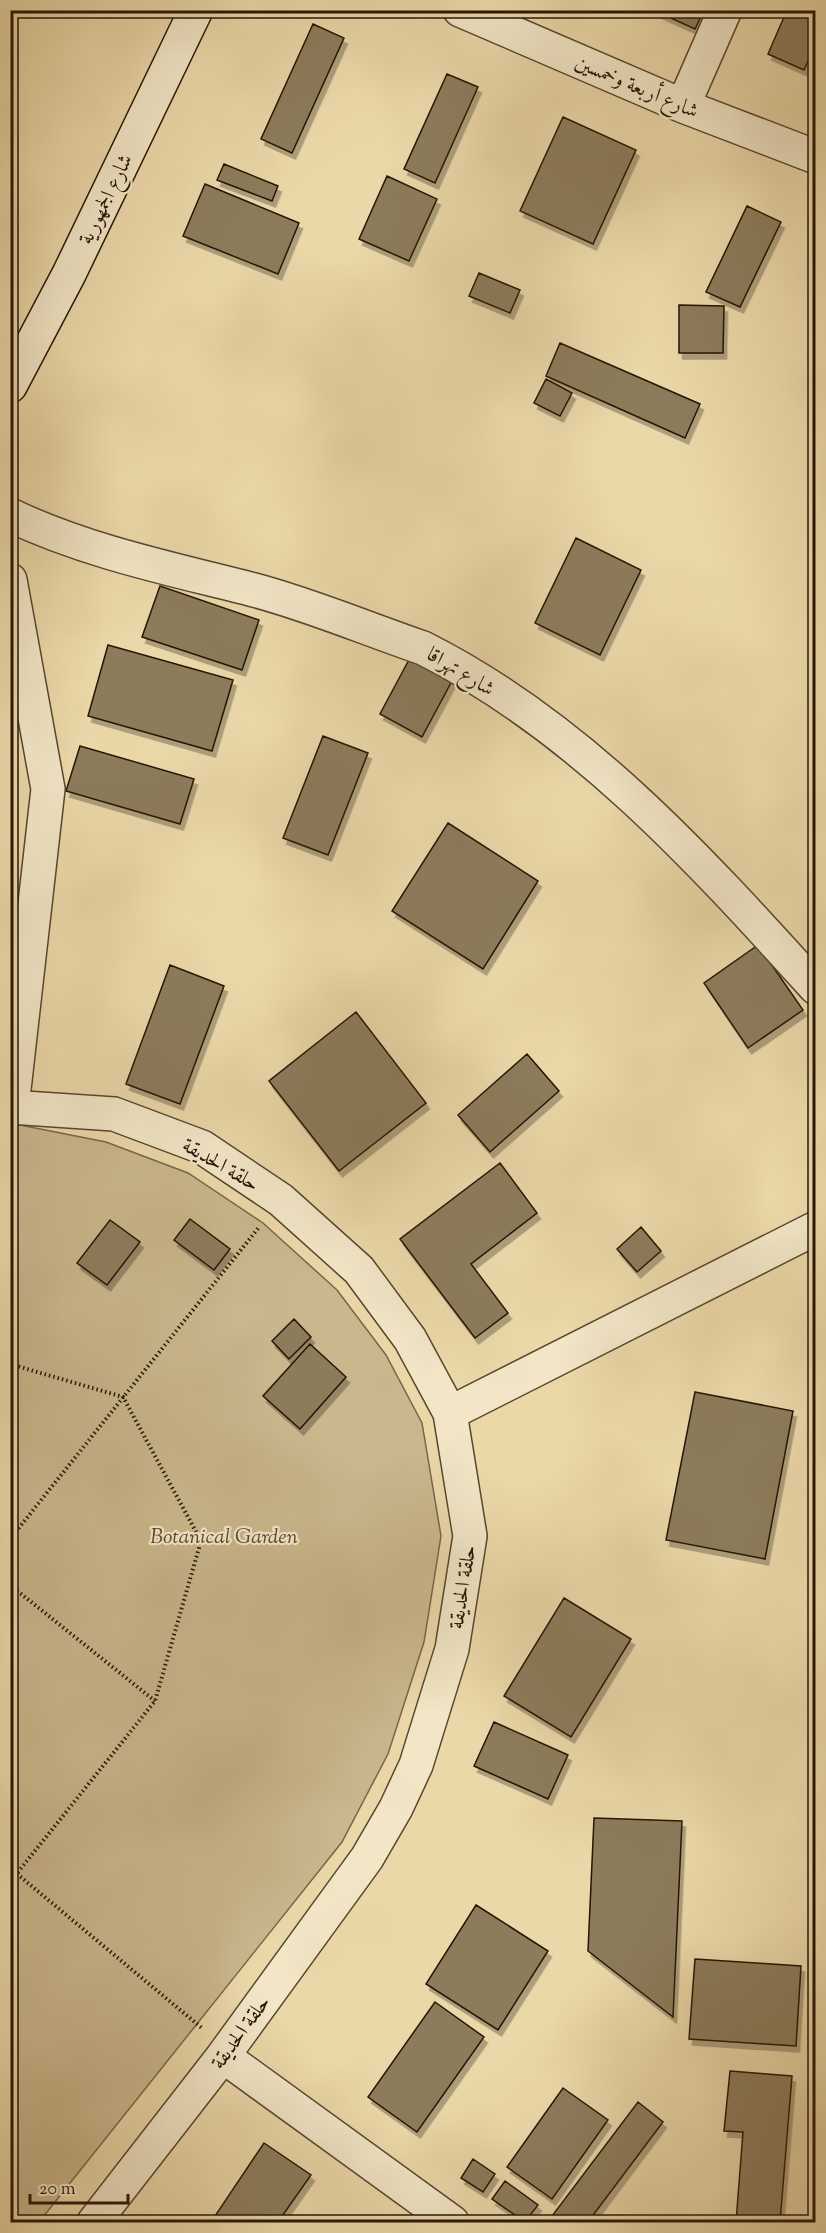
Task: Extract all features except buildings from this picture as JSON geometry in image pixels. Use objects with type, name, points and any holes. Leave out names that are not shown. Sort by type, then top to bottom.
[{"type":"street","name":"شارع الجمهورية","points":[[10,386],[20,355],[159,92],[196,10]]},
{"type":"street","name":"شارع أربعة وخمسين","points":[[460,10],[683,106],[816,157]]},
{"type":"street","points":[[683,106],[725,10]]},
{"type":"street","name":"شارع تهراقا","points":[[10,515],[43,531],[95,548],[284,600],[423,648],[443,658],[531,715],[618,783],[747,910],[816,988]]},
{"type":"street","points":[[10,580],[48,789],[11,1107]]},
{"type":"street","name":"حلقة الحديقة","points":[[11,1107],[114,1114],[202,1147],[281,1200],[359,1270],[410,1339],[450,1413],[470,1536],[452,1649],[416,1765],[396,1808],[367,1858],[223,2056],[94,2223]]},
{"type":"street","points":[[450,1413],[816,1228]]},
{"type":"street","points":[[223,2056],[452,2223]]},
{"type":"path","points":[[10,1539],[281,1200]]},
{"type":"path","points":[[10,1364],[123,1397],[201,1541],[155,1701],[10,1882]]},
{"type":"path","points":[[10,1586],[155,1701]]},
{"type":"path","points":[[10,1868],[199,2022],[223,2056]]},
{"type":"green space","name":"Botanical Garden","points":[[10,1123],[106,1142],[188,1173],[263,1223],[337,1290],[386,1355],[422,1423],[441,1536],[424,1642],[388,1754],[342,1842],[39,2222],[10,2222]]}]
